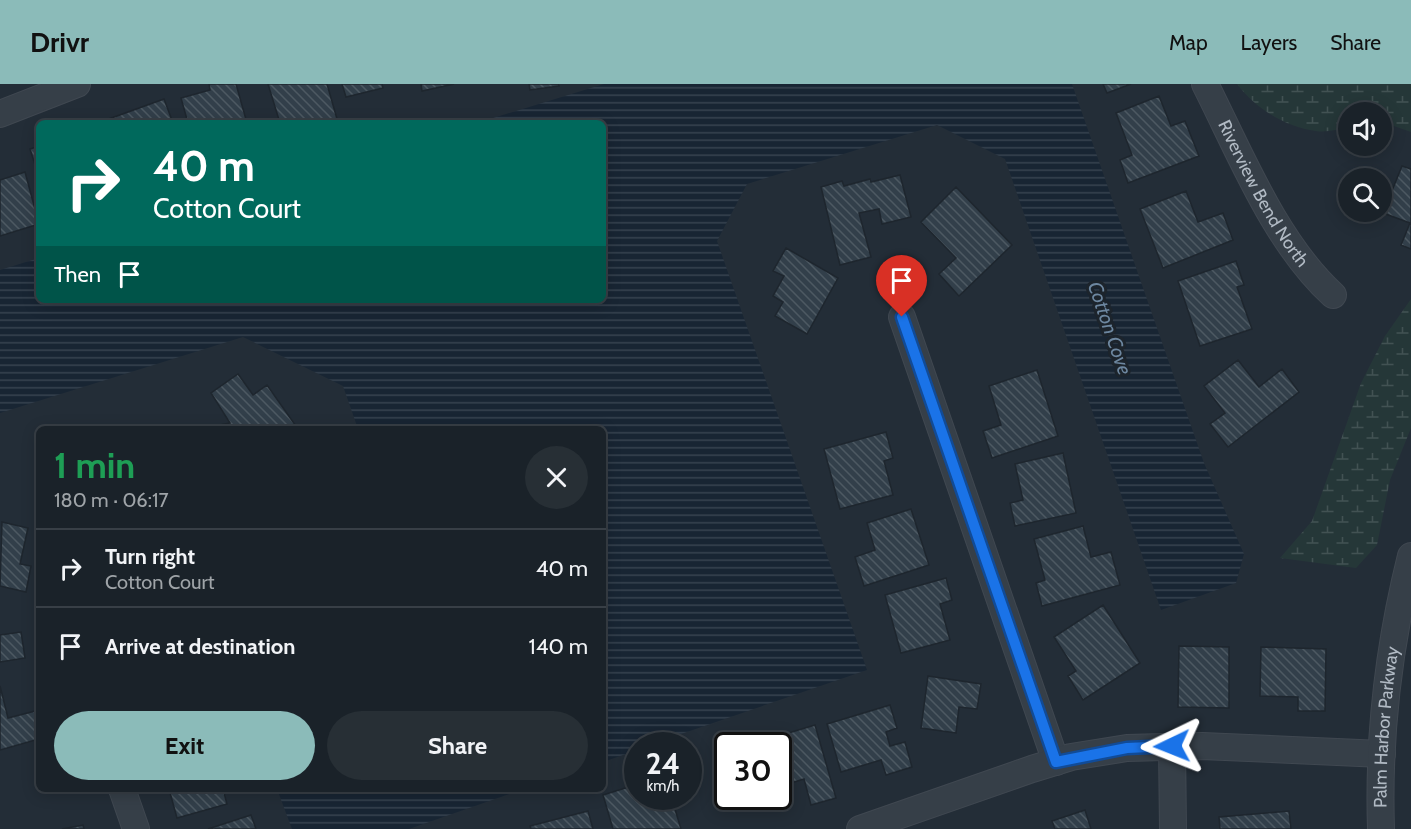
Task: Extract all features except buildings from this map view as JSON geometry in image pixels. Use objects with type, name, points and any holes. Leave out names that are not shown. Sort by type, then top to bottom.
[{"type":"street","points":[[0,114],[77,84]]},
{"type":"street","name":"Riverview Bend North","points":[[1205,84],[1290,244],[1308,270],[1333,295]]},
{"type":"street","points":[[902,317],[1056,762]]},
{"type":"street","name":"Palm Harbor Parkway","points":[[1381,829],[1382,754],[1391,662],[1411,556]]},
{"type":"street","points":[[1172,746],[1173,829]]},
{"type":"street","points":[[860,829],[1056,762],[1127,748],[1172,746],[1382,754]]},
{"type":"street","points":[[123,792],[136,829]]},
{"type":"green space","points":[[1237,84],[1411,84],[1411,132],[1392,125],[1392,102],[1338,102],[1338,130],[1324,132],[1304,129],[1282,121],[1244,93]]},
{"type":"green space","points":[[1411,299],[1411,428],[1390,480],[1377,545],[1356,568],[1280,558],[1312,521],[1361,383],[1385,336]]},
{"type":"water","name":"Cotton Cove","points":[[604,84],[1072,84],[1204,463],[1244,554],[1236,583],[1161,610],[1005,159],[937,125],[747,184],[717,241],[867,670],[687,732],[624,732],[624,755],[606,761],[606,426],[357,426],[343,386],[243,337],[0,413],[0,270],[36,259],[36,303],[606,303],[606,120],[487,120]]},
{"type":"water","points":[[278,792],[515,792],[409,829],[292,829]]},
{"type":"route","points":[[902,317],[1056,762],[1127,748],[1172,746]]}]
